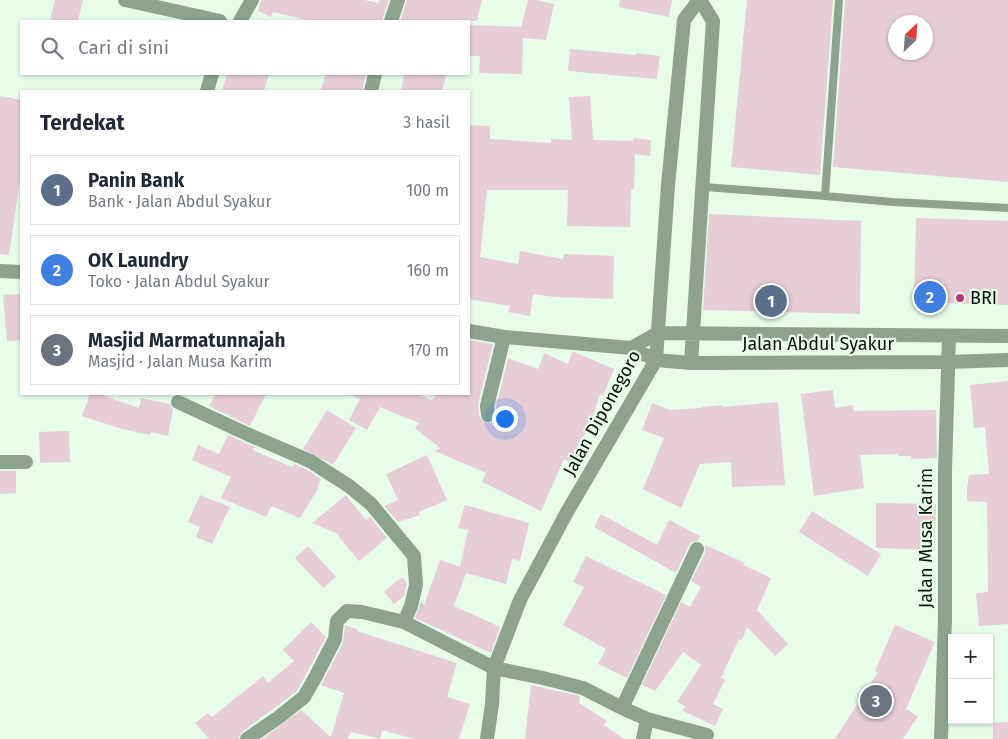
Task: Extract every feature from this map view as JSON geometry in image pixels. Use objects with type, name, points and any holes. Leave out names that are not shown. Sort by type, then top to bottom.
[{"type":"street","points":[[126,0],[216,20]]},
{"type":"street","points":[[241,20],[252,0]]},
{"type":"street","points":[[391,20],[398,0]]},
{"type":"street","points":[[691,363],[704,187],[713,21],[699,0]]},
{"type":"street","name":"Jalan Diponegoro","points":[[487,739],[492,704],[494,668],[520,600],[567,512],[656,360],[668,185],[684,20],[699,0]]},
{"type":"street","points":[[207,90],[212,75]]},
{"type":"street","points":[[371,90],[375,75]]},
{"type":"street","points":[[0,270],[20,272]]},
{"type":"street","name":"Jalan Abdul Syakur","points":[[470,331],[504,337],[631,348],[656,360],[691,363],[1008,360]]},
{"type":"street","name":"Jalan Abdul Syakur","points":[[631,348],[658,333],[1008,336]]},
{"type":"street","name":"Jalan Musa Karim","points":[[941,739],[945,620],[947,362],[949,336]]},
{"type":"street","points":[[488,415],[487,406],[504,337]]},
{"type":"street","points":[[178,402],[310,461],[349,486],[371,504],[414,556],[416,585],[411,606],[404,622]]},
{"type":"street","points":[[0,462],[26,462]]},
{"type":"street","points":[[622,708],[697,549]]},
{"type":"street","points":[[247,739],[279,718],[304,697],[335,639],[337,621],[347,611],[362,612],[404,622],[494,668],[583,688],[647,719],[707,735]]},
{"type":"street","points":[[643,739],[647,719]]},
{"type":"lane","points":[[825,196],[839,0]]},
{"type":"lane","points":[[704,187],[892,202],[1008,208]]},
{"type":"building","points":[[55,0],[83,0],[78,20],[50,20]]},
{"type":"building","points":[[261,0],[364,0],[379,3],[379,0],[389,0],[382,20],[307,20],[273,12],[271,17],[258,11]]},
{"type":"building","points":[[407,0],[482,0],[477,21],[400,20]]},
{"type":"building","points":[[528,0],[554,4],[546,40],[523,38],[522,74],[479,73],[480,56],[470,56],[470,25],[521,27]]},
{"type":"building","points":[[620,0],[672,0],[669,17],[619,7]]},
{"type":"building","points":[[747,0],[833,0],[820,175],[731,167]]},
{"type":"building","points":[[845,0],[1008,0],[1008,182],[833,167]]},
{"type":"building","points":[[570,49],[660,56],[657,79],[568,71]]},
{"type":"building","points":[[227,75],[269,75],[264,90],[222,90]]},
{"type":"building","points":[[326,75],[366,75],[362,90],[320,90]]},
{"type":"building","points":[[404,75],[446,75],[442,90],[401,90]]},
{"type":"building","points":[[0,96],[20,100],[20,180],[9,255],[0,254]]},
{"type":"building","points":[[590,96],[593,140],[633,141],[634,138],[651,140],[650,156],[635,154],[634,189],[631,189],[630,227],[567,226],[568,190],[487,190],[480,257],[518,264],[520,251],[563,259],[564,254],[614,256],[613,299],[554,297],[533,294],[530,316],[508,312],[510,306],[470,299],[470,125],[490,126],[490,139],[551,143],[551,139],[572,140],[569,97]]},
{"type":"building","points":[[709,214],[861,221],[860,314],[703,310]]},
{"type":"building","points":[[916,218],[1008,221],[1008,305],[914,302]]},
{"type":"building","points":[[20,294],[20,340],[7,341],[3,295]]},
{"type":"building","points":[[470,340],[493,344],[478,404],[479,416],[485,423],[493,422],[496,418],[496,407],[508,358],[538,369],[544,353],[568,364],[572,352],[574,352],[614,369],[603,396],[600,394],[587,434],[585,433],[572,463],[564,459],[541,511],[482,482],[486,473],[435,451],[440,448],[415,428],[419,423],[380,407],[367,430],[349,420],[360,399],[350,395],[420,395],[432,400],[436,395],[470,395]]},
{"type":"building","points":[[1008,381],[1008,624],[979,626],[976,593],[988,592],[987,502],[967,501],[967,488],[969,475],[989,474],[985,427],[974,428],[970,385]]},
{"type":"building","points":[[833,390],[835,408],[853,405],[854,411],[936,410],[937,458],[911,459],[911,456],[898,456],[898,454],[860,455],[864,488],[814,496],[801,394]]},
{"type":"building","points":[[90,395],[102,395],[139,408],[141,398],[170,404],[173,409],[168,436],[151,432],[150,435],[122,429],[82,416]]},
{"type":"building","points":[[214,395],[266,395],[250,426],[209,406]]},
{"type":"building","points":[[778,402],[785,485],[732,487],[731,462],[700,464],[681,508],[643,489],[664,438],[642,430],[652,403],[670,410]]},
{"type":"building","points":[[327,410],[356,428],[333,465],[303,449]]},
{"type":"building","points":[[69,431],[70,462],[40,463],[39,432]]},
{"type":"building","points":[[228,435],[255,447],[253,450],[292,467],[294,464],[306,469],[321,479],[316,492],[300,518],[271,506],[266,517],[221,498],[231,477],[192,460],[198,445],[219,454]]},
{"type":"building","points":[[427,455],[447,500],[419,512],[420,515],[398,522],[384,506],[398,500],[386,474]]},
{"type":"building","points":[[0,471],[16,471],[16,493],[0,494]]},
{"type":"building","points":[[200,495],[230,507],[212,544],[196,537],[200,527],[188,522]]},
{"type":"building","points":[[346,495],[366,520],[370,517],[387,538],[359,561],[336,533],[312,523]]},
{"type":"building","points":[[876,503],[936,504],[934,550],[876,548]]},
{"type":"building","points":[[465,505],[529,523],[520,561],[512,559],[506,584],[466,573],[454,606],[500,627],[491,653],[415,618],[421,601],[424,605],[440,560],[460,567],[468,530],[458,528]]},
{"type":"building","points":[[812,511],[881,554],[868,576],[799,532]]},
{"type":"building","points":[[601,514],[657,545],[669,520],[700,536],[698,541],[692,542],[689,545],[676,573],[594,527]]},
{"type":"building","points":[[705,545],[745,563],[743,565],[771,578],[757,610],[788,644],[775,656],[747,627],[742,640],[739,639],[721,678],[725,680],[713,704],[723,709],[715,726],[683,711],[685,706],[677,702],[701,665],[683,652],[655,691],[642,685],[681,602],[690,607],[701,587],[691,581],[705,553]]},
{"type":"building","points":[[308,546],[336,577],[323,588],[295,558]]},
{"type":"building","points":[[586,556],[666,595],[627,678],[598,664],[606,649],[563,625],[584,587],[573,582]]},
{"type":"building","points":[[402,577],[407,583],[404,596],[394,604],[384,592]]},
{"type":"building","points":[[311,622],[326,637],[297,691],[242,732],[238,739],[209,739],[195,723],[208,713],[212,717],[263,676],[268,683],[294,661],[283,650]]},
{"type":"building","points":[[345,625],[357,629],[357,631],[457,663],[447,697],[470,704],[459,739],[414,739],[382,730],[380,739],[351,732],[348,739],[262,739],[301,710],[331,737],[344,693],[321,685],[343,643]]},
{"type":"building","points":[[895,625],[935,642],[906,709],[918,716],[903,739],[835,739],[878,672],[875,671]]},
{"type":"building","points":[[531,685],[580,696],[579,703],[607,721],[604,725],[624,739],[525,739]]},
{"type":"building","points":[[1008,722],[1008,739],[993,739],[993,723]]},
{"type":"place","name":"OK Laundry","points":[[930,297]]},
{"type":"place","name":"BRI","points":[[960,298]]},
{"type":"place","name":"Panin Bank","points":[[771,301]]},
{"type":"place","name":"Masjid Marmatunnajah","points":[[876,701]]}]
